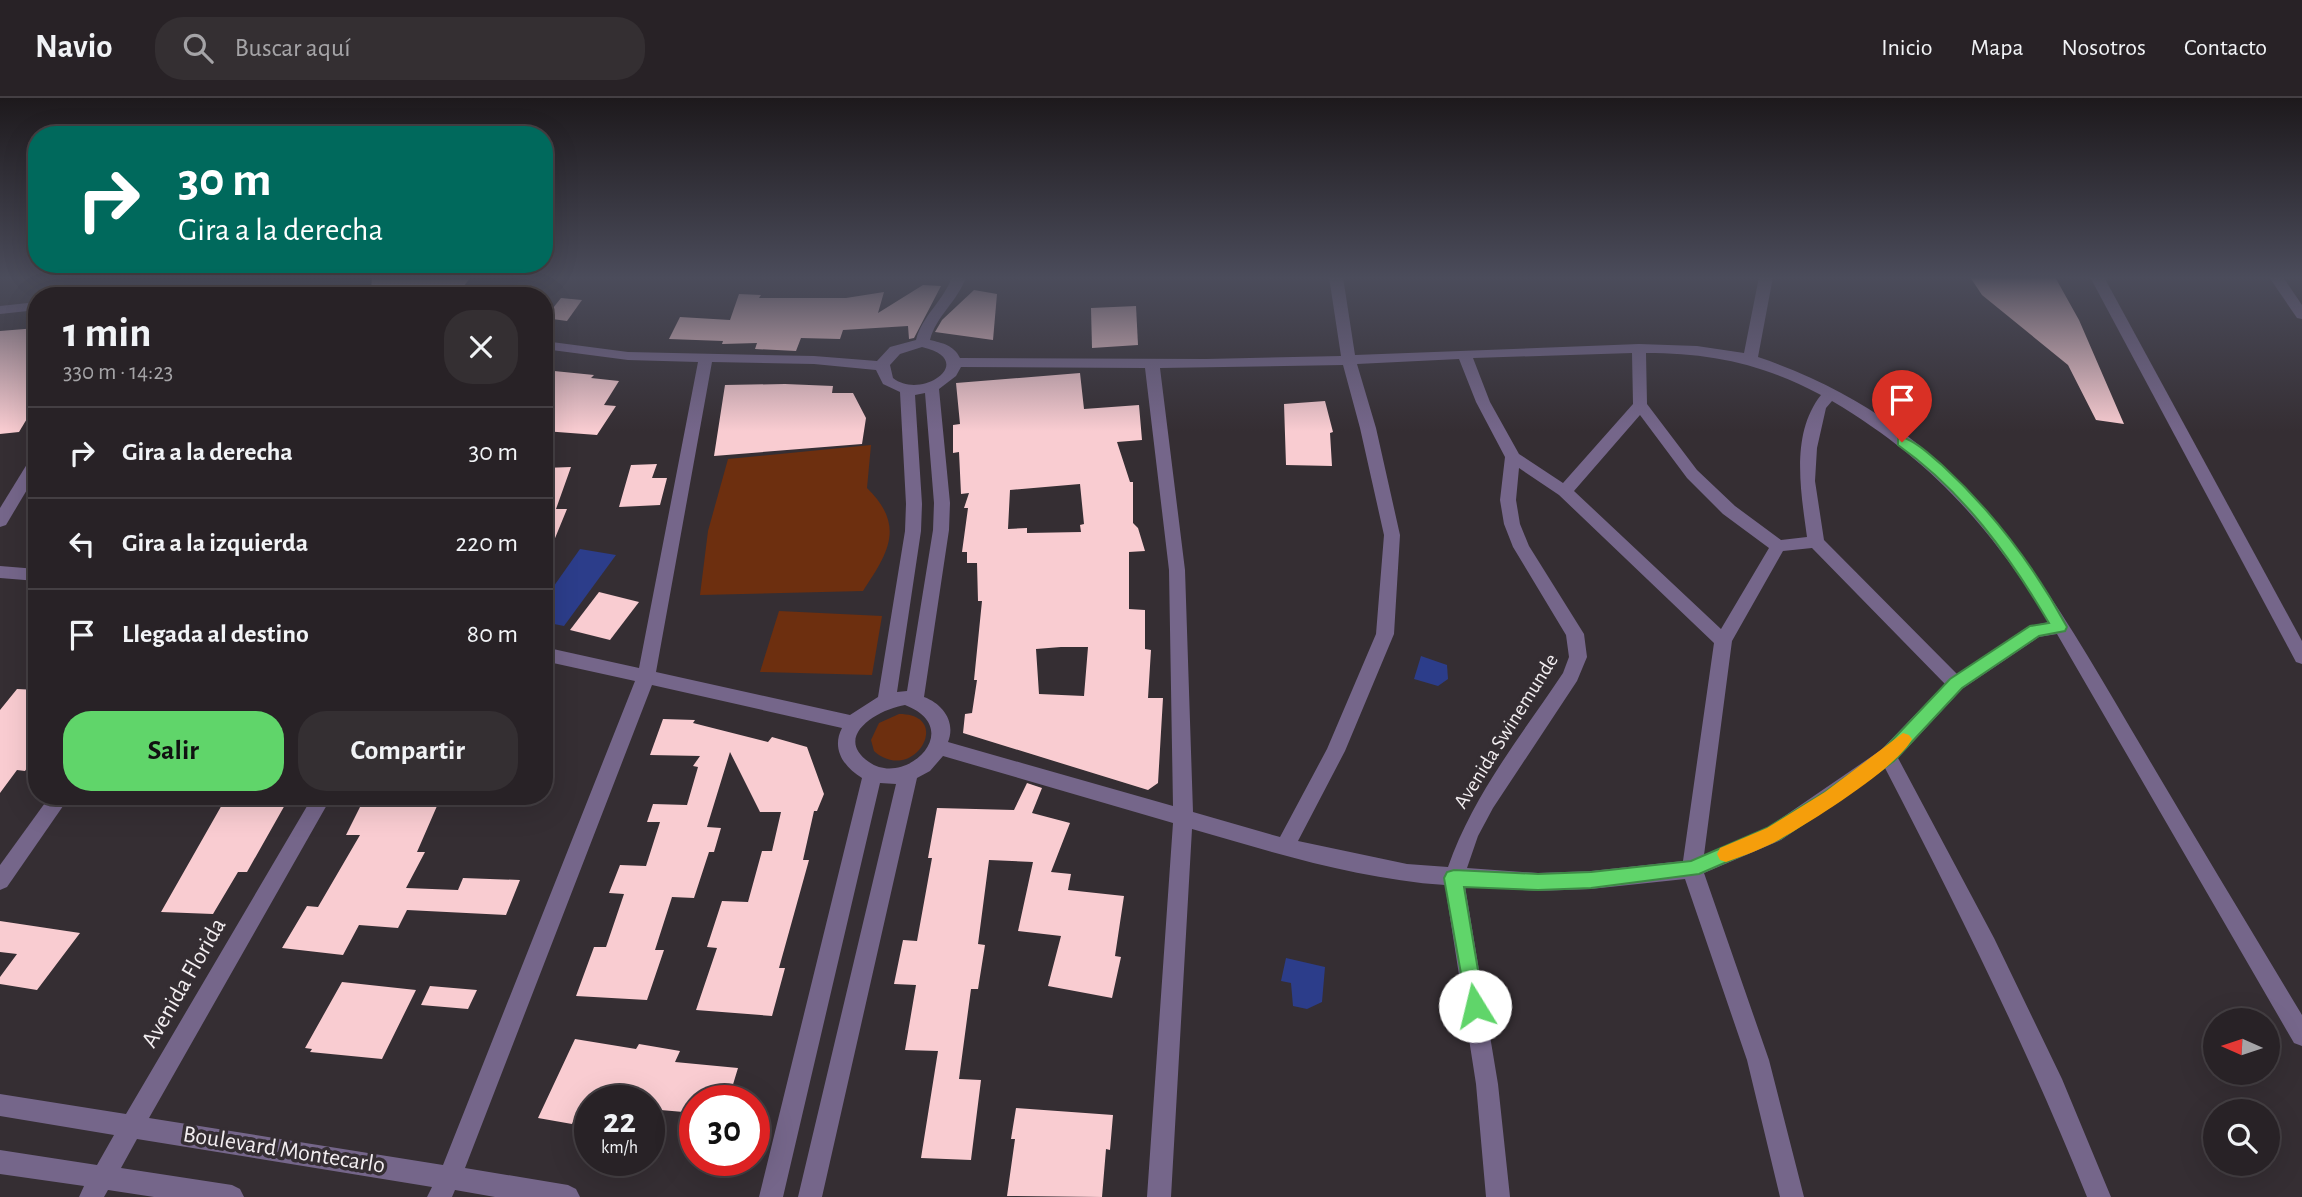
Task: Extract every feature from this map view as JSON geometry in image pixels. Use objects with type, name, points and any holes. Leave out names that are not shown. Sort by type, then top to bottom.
[{"type":"street","points":[[922,343],[926,328]]},
{"type":"street","points":[[1285,847],[1336,751],[1385,634],[1392,535],[1368,428],[1349,361],[1344,328]]},
{"type":"street","points":[[1750,360],[1756,328]]},
{"type":"street","points":[[2125,328],[2302,657]]},
{"type":"street","points":[[922,343],[945,348],[956,362],[954,372],[946,381],[932,388],[907,390],[892,385],[883,377],[882,366],[887,357],[896,350],[922,343]]},
{"type":"street","points":[[553,346],[628,356],[705,360],[814,360],[882,366]]},
{"type":"street","points":[[956,362],[1349,361],[1464,354],[1639,349],[1687,351],[1750,360],[1829,394],[1863,414],[1922,456],[1962,492],[2021,563],[2302,1035]]},
{"type":"street","points":[[1639,349],[1640,405],[1692,474],[1729,510],[1778,546],[1816,542]]},
{"type":"street","points":[[1464,354],[1483,402],[1513,457],[1565,491],[1723,641]]},
{"type":"street","points":[[444,1187],[646,677],[705,360]]},
{"type":"street","points":[[1152,362],[1155,407],[1174,531],[1177,570],[1183,818],[1159,1197]]},
{"type":"street","points":[[915,700],[941,530],[942,503],[932,388]]},
{"type":"street","points":[[887,700],[913,531],[914,504],[907,390]]},
{"type":"street","points":[[1829,394],[1819,407],[1809,448],[1808,481],[1816,542],[1956,684]]},
{"type":"street","points":[[1565,491],[1640,405]]},
{"type":"street","name":"Avenida Swinemunde","points":[[1498,1197],[1487,1084],[1454,878],[1469,834],[1486,802],[1571,676],[1578,657],[1575,634],[1521,548],[1512,524],[1508,500],[1513,457]]},
{"type":"street","points":[[0,521],[28,475]]},
{"type":"street","points":[[1778,546],[1723,641],[1692,869],[1758,1060],[1792,1197]]},
{"type":"street","points":[[0,572],[28,574]]},
{"type":"street","points":[[939,747],[1285,847],[1407,873],[1538,882],[1591,880],[1692,869],[1774,834],[1888,756],[1956,684],[2035,631],[2059,627]]},
{"type":"street","points":[[553,656],[852,723]]},
{"type":"street","points":[[887,700],[915,700],[930,707],[940,718],[943,732],[939,747],[927,764],[908,774],[890,777],[872,775],[857,766],[848,753],[847,738],[852,723],[867,708],[887,700]]},
{"type":"street","points":[[1888,756],[1987,944],[2054,1087],[2099,1197]]},
{"type":"street","points":[[810,1197],[908,774]]},
{"type":"street","points":[[771,1197],[872,775]]},
{"type":"street","points":[[0,881],[55,805]]},
{"type":"street","name":"Avenida Florida","points":[[96,1188],[318,805]]},
{"type":"street","name":"Boulevard Montecarlo","points":[[0,1105],[132,1125],[444,1187],[568,1197]]},
{"type":"street","points":[[0,1162],[96,1188],[232,1197]]},
{"type":"shaded area","points":[[871,445],[867,488],[886,515],[889,540],[880,564],[863,591],[700,595],[708,531],[728,459]]},
{"type":"shaded area","points":[[779,611],[882,616],[872,675],[760,672]]},
{"type":"shaded area","points":[[899,714],[916,717],[924,725],[926,735],[922,746],[914,755],[902,760],[889,759],[874,751],[871,740],[879,723]]},
{"type":"water","points":[[580,549],[616,555],[564,626],[553,624],[553,587]]},
{"type":"water","points":[[1421,656],[1447,665],[1448,679],[1438,686],[1414,679]]},
{"type":"water","points":[[1286,958],[1325,967],[1322,1002],[1307,1009],[1293,1006],[1291,983],[1281,981]]},
{"type":"building","points":[[674,328],[871,328],[843,330],[840,339],[801,338],[796,351],[755,349],[757,343],[722,344],[723,341],[669,339]]},
{"type":"building","points":[[908,328],[919,328],[914,338],[909,339]]},
{"type":"building","points":[[937,328],[994,328],[993,340],[935,332]]},
{"type":"building","points":[[1092,328],[1137,328],[1138,345],[1092,348]]},
{"type":"building","points":[[2023,328],[2083,328],[2124,424],[2096,420],[2068,365]]},
{"type":"building","points":[[28,329],[28,417],[19,432],[0,434],[0,331]]},
{"type":"building","points":[[553,371],[594,375],[591,378],[619,381],[604,405],[616,406],[597,435],[553,432]]},
{"type":"building","points":[[1080,373],[1084,409],[1139,405],[1142,440],[1117,442],[1130,482],[1133,482],[1133,523],[1138,528],[1145,551],[1129,552],[1129,609],[1145,610],[1145,649],[1151,650],[1148,698],[1163,698],[1158,783],[1148,790],[963,733],[965,714],[972,713],[977,680],[974,680],[982,601],[978,601],[977,563],[967,563],[967,552],[962,552],[968,508],[964,508],[969,493],[961,494],[959,452],[953,453],[953,425],[960,424],[956,383]],"holes":[[[1080,484],[1084,524],[1080,525],[1081,532],[1027,533],[1027,528],[1008,529],[1010,490]],[[1088,647],[1084,696],[1039,694],[1036,649]]]},
{"type":"building","points":[[725,385],[833,386],[832,393],[853,393],[866,418],[862,444],[714,456]]},
{"type":"building","points":[[1325,401],[1333,432],[1330,433],[1332,466],[1286,465],[1284,404]]},
{"type":"building","points":[[657,464],[652,478],[667,478],[660,505],[619,507],[631,465]]},
{"type":"building","points":[[571,467],[556,509],[567,509],[553,543],[553,468]]},
{"type":"building","points":[[599,592],[639,602],[610,640],[570,630]]},
{"type":"building","points":[[17,689],[28,690],[28,767],[25,771],[17,770],[0,793],[0,710]]},
{"type":"building","points":[[663,719],[695,720],[693,723],[768,742],[772,737],[807,747],[824,794],[817,811],[814,811],[803,860],[809,860],[779,968],[785,968],[772,1016],[696,1010],[717,948],[707,947],[722,901],[748,902],[762,851],[772,851],[781,812],[760,812],[730,752],[707,827],[721,828],[714,852],[709,852],[694,898],[672,897],[655,950],[664,950],[647,1000],[576,996],[594,947],[606,947],[624,894],[609,893],[620,865],[646,866],[660,822],[647,822],[653,804],[687,805],[698,767],[693,766],[700,756],[650,755]]},
{"type":"building","points":[[1027,783],[1042,788],[1032,813],[1070,823],[1051,872],[1071,874],[1068,890],[1124,896],[1115,956],[1121,957],[1112,998],[1048,986],[1061,936],[1018,931],[1033,862],[989,860],[978,944],[985,945],[978,989],[971,989],[959,1079],[981,1080],[971,1160],[921,1158],[938,1051],[905,1050],[916,985],[894,984],[903,940],[917,941],[932,858],[928,858],[937,808],[1014,810]]},
{"type":"building","points":[[222,805],[285,805],[247,872],[238,872],[213,914],[161,912]]},
{"type":"building","points":[[361,805],[437,806],[417,852],[425,852],[406,888],[458,890],[463,878],[520,880],[506,915],[407,910],[398,928],[359,925],[343,955],[282,948],[307,906],[318,907],[360,835],[346,835]]},
{"type":"building","points":[[0,921],[80,933],[37,990],[0,984],[0,977],[17,954],[0,952]]},
{"type":"building","points":[[342,982],[416,990],[382,1059],[310,1052],[312,1049],[305,1048]]},
{"type":"building","points":[[430,986],[477,990],[468,1009],[421,1005]]},
{"type":"building","points":[[575,1039],[636,1049],[639,1044],[680,1051],[675,1062],[738,1068],[733,1085],[679,1085],[679,1112],[665,1110],[665,1085],[574,1085],[572,1124],[538,1118]]},
{"type":"building","points":[[1016,1108],[1113,1115],[1110,1150],[1106,1149],[1102,1197],[1007,1196],[1015,1139],[1011,1139]]},
{"type":"slow traffic","points":[[1726,854],[1774,834],[1831,797],[1888,756],[1903,739]]},
{"type":"route","points":[[1475,1006],[1454,878],[1538,882],[1591,880],[1692,869],[1774,834],[1831,797],[1888,756],[1956,684],[2035,631],[2059,627],[2021,563],[1988,522],[1962,492],[1902,442]]}]
